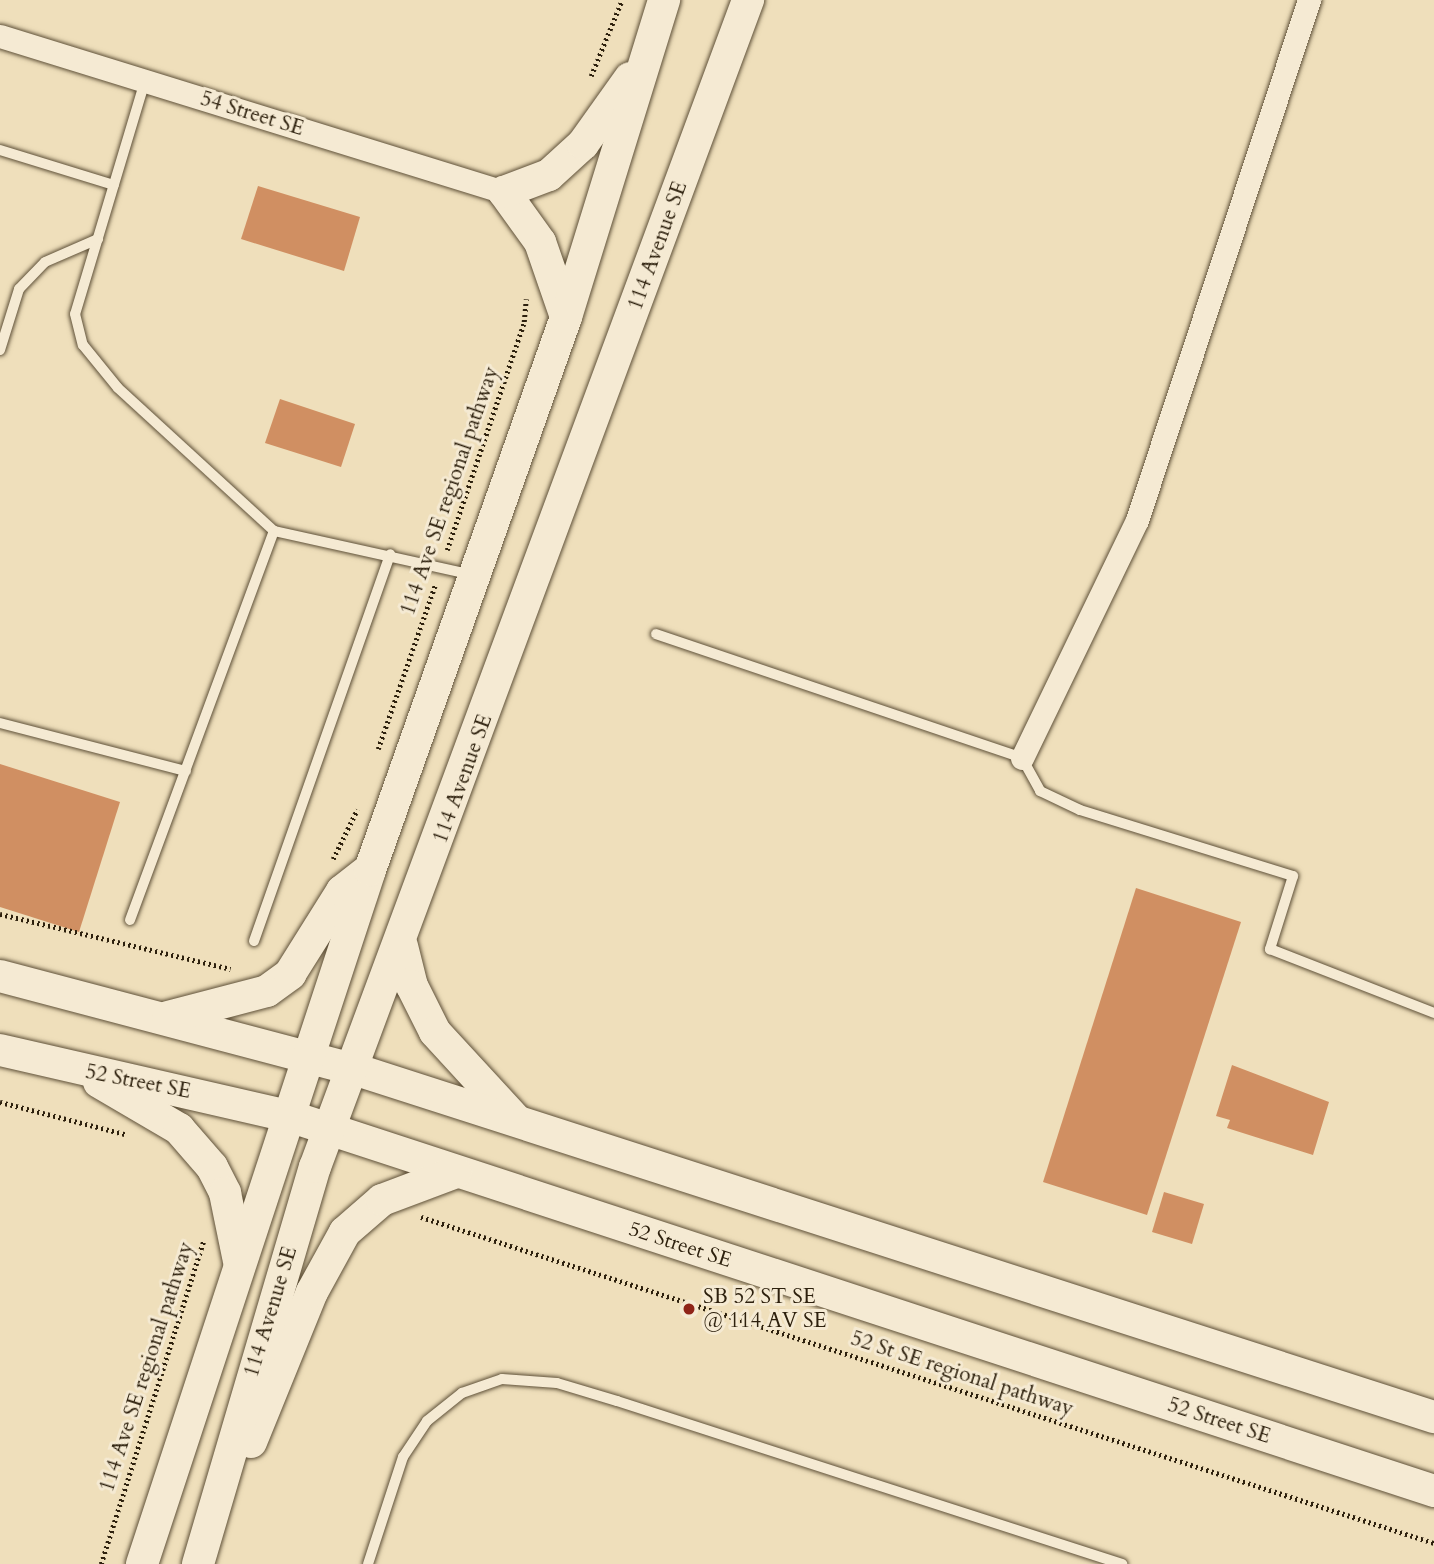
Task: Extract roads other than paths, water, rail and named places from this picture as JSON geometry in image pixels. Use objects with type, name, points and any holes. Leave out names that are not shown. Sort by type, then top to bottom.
[{"type":"main road","name":"114 Avenue SE","points":[[142,1564],[370,870],[566,317],[664,0]]},
{"type":"main road","name":"114 Avenue SE","points":[[198,1564],[332,1129],[357,1070],[746,0]]},
{"type":"main road","points":[[566,317],[540,242],[503,192],[549,175],[583,144],[646,56]]},
{"type":"main road","points":[[166,1017],[267,991],[283,980],[342,891],[370,870]]},
{"type":"main road","points":[[402,946],[412,986],[435,1031],[516,1120]]},
{"type":"main road","points":[[0,976],[310,1055],[1434,1416]]},
{"type":"main road","name":"52 Street SE","points":[[0,1050],[289,1116],[332,1129],[456,1172],[1434,1491]]},
{"type":"main road","points":[[76,1069],[179,1129],[204,1158],[225,1193],[239,1264]]},
{"type":"main road","points":[[213,1518],[312,1292],[345,1232],[382,1200],[456,1172]]},
{"type":"street","points":[[1022,758],[1136,520],[1309,0]]},
{"type":"street","name":"54 Street SE","points":[[0,36],[503,192]]},
{"type":"lane","points":[[145,81],[75,314],[83,345],[118,388],[274,531],[442,565],[475,576]]},
{"type":"lane","points":[[0,150],[114,185]]},
{"type":"lane","points":[[0,350],[19,289],[45,262],[98,239]]},
{"type":"lane","points":[[130,920],[274,531]]},
{"type":"lane","points":[[254,941],[390,554]]},
{"type":"lane","points":[[656,634],[1022,758],[1040,791],[1080,810],[1293,876],[1270,949],[1434,1013]]},
{"type":"lane","points":[[0,723],[186,771]]},
{"type":"lane","points":[[368,1564],[403,1457],[427,1421],[462,1393],[502,1379],[557,1383],[1122,1564]]},
{"type":"place","name":"SB 52 ST SE @ 114 AV SE","points":[[689,1309]]}]
